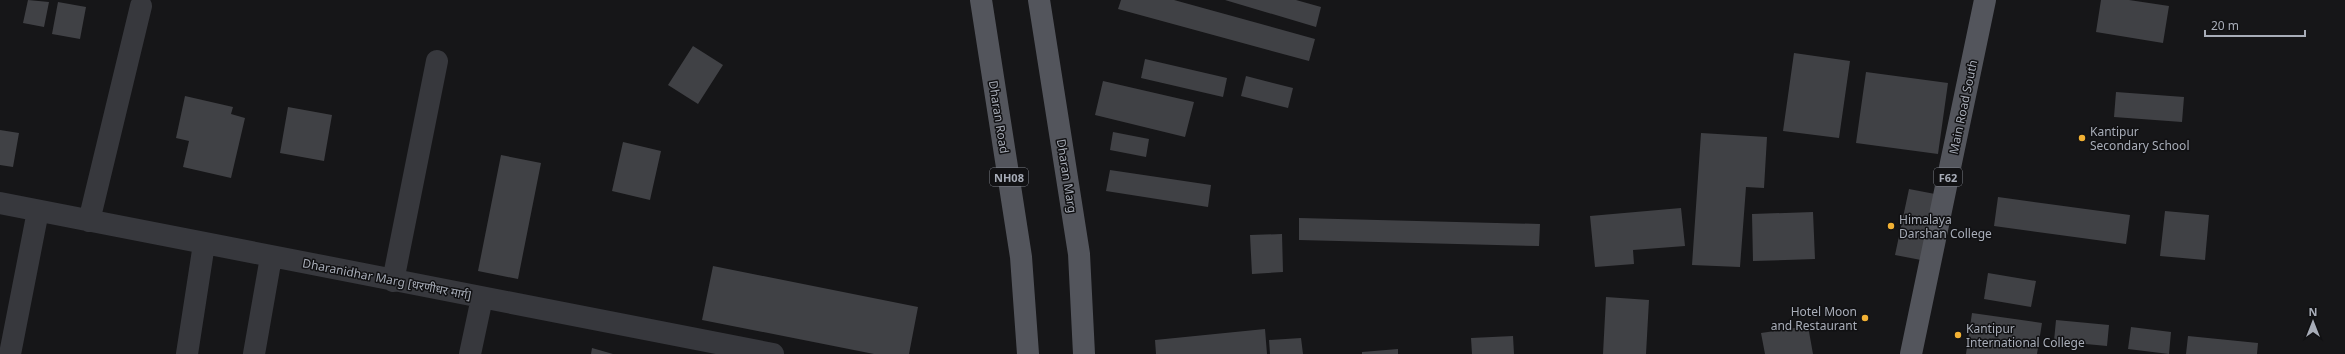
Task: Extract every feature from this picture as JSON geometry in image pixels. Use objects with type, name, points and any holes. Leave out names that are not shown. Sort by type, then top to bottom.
[{"type":"main road","name":"Dharan Road","points":[[981,0],[1022,257],[1028,354]]},
{"type":"main road","name":"Dharan Marg","points":[[1039,0],[1079,254],[1084,354]]},
{"type":"main road","name":"Main Road South","points":[[1911,354],[1985,0]]},
{"type":"street","points":[[89,221],[141,6]]},
{"type":"street","points":[[393,281],[437,61]]},
{"type":"street","name":"Dharanidhar Marg [धरणीधर मार्ग]","points":[[0,203],[393,281],[773,354]]},
{"type":"street","points":[[10,354],[38,211]]},
{"type":"street","points":[[187,354],[204,244]]},
{"type":"street","points":[[254,354],[271,257]]},
{"type":"street","points":[[470,354],[482,298]]},
{"type":"building","points":[[28,0],[49,2],[44,27],[23,23]]},
{"type":"building","points":[[1121,0],[1174,0],[1315,39],[1309,61],[1118,9]]},
{"type":"building","points":[[1225,0],[1296,0],[1321,7],[1316,27]]},
{"type":"building","points":[[2101,0],[2129,0],[2169,6],[2163,43],[2096,32]]},
{"type":"building","points":[[58,2],[86,7],[80,39],[52,34]]},
{"type":"building","points":[[693,46],[723,65],[698,104],[668,85]]},
{"type":"building","points":[[1794,53],[1850,61],[1839,138],[1783,131]]},
{"type":"building","points":[[1145,59],[1227,78],[1223,97],[1141,78]]},
{"type":"building","points":[[1866,72],[1948,83],[1938,154],[1856,143]]},
{"type":"building","points":[[1246,76],[1293,88],[1288,108],[1241,96]]},
{"type":"building","points":[[1103,81],[1194,102],[1185,137],[1095,115]]},
{"type":"building","points":[[2116,92],[2184,97],[2182,122],[2114,117]]},
{"type":"building","points":[[185,96],[233,107],[231,114],[245,118],[231,178],[183,167],[189,141],[176,138]]},
{"type":"building","points":[[288,107],[332,115],[324,161],[280,153]]},
{"type":"building","points":[[0,130],[19,133],[13,167],[0,165]]},
{"type":"building","points":[[1113,132],[1149,139],[1146,157],[1110,150]]},
{"type":"building","points":[[1701,133],[1767,137],[1764,188],[1746,187],[1740,267],[1692,265]]},
{"type":"building","points":[[623,142],[661,151],[650,200],[612,191]]},
{"type":"building","points":[[501,155],[541,163],[518,279],[478,271]]},
{"type":"building","points":[[1110,170],[1211,185],[1208,207],[1106,191]]},
{"type":"building","points":[[1909,189],[1935,194],[1921,260],[1895,255]]},
{"type":"building","points":[[1998,197],[2130,215],[2126,244],[1994,226]]},
{"type":"building","points":[[1681,208],[1685,246],[1633,250],[1634,264],[1595,267],[1590,216]]},
{"type":"building","points":[[2165,211],[2209,215],[2205,260],[2160,256]]},
{"type":"building","points":[[1813,212],[1815,259],[1753,261],[1752,214]]},
{"type":"building","points":[[1299,218],[1540,224],[1539,246],[1299,240]]},
{"type":"building","points":[[1282,234],[1283,272],[1252,274],[1250,235]]},
{"type":"building","points":[[713,266],[918,307],[909,354],[874,354],[702,320]]},
{"type":"building","points":[[1988,273],[2036,281],[2031,307],[1984,299]]},
{"type":"building","points":[[1606,297],[1649,300],[1646,354],[1603,354]]},
{"type":"building","points":[[1972,313],[2042,323],[2037,354],[1966,354]]},
{"type":"building","points":[[2056,320],[2109,325],[2107,346],[2054,341]]},
{"type":"building","points":[[1808,326],[1813,354],[1765,354],[1761,333]]},
{"type":"building","points":[[2131,327],[2171,332],[2169,354],[2128,349]]},
{"type":"building","points":[[1265,329],[1267,354],[1156,354],[1155,340]]},
{"type":"building","points":[[1513,336],[1514,354],[1472,354],[1471,338]]},
{"type":"building","points":[[2188,336],[2258,343],[2257,354],[2186,354]]},
{"type":"building","points":[[1301,338],[1303,354],[1270,354],[1269,340]]},
{"type":"building","points":[[592,348],[613,354],[591,354]]},
{"type":"building","points":[[1398,349],[1398,354],[1362,354],[1362,352]]},
{"type":"place","name":"Kantipur Secondary School","points":[[2082,138]]},
{"type":"place","name":"Himalaya Darshan College","points":[[1891,226]]},
{"type":"place","name":"Hotel Moon and Restaurant","points":[[1865,318]]},
{"type":"place","name":"Kantipur International College","points":[[1958,335]]}]
